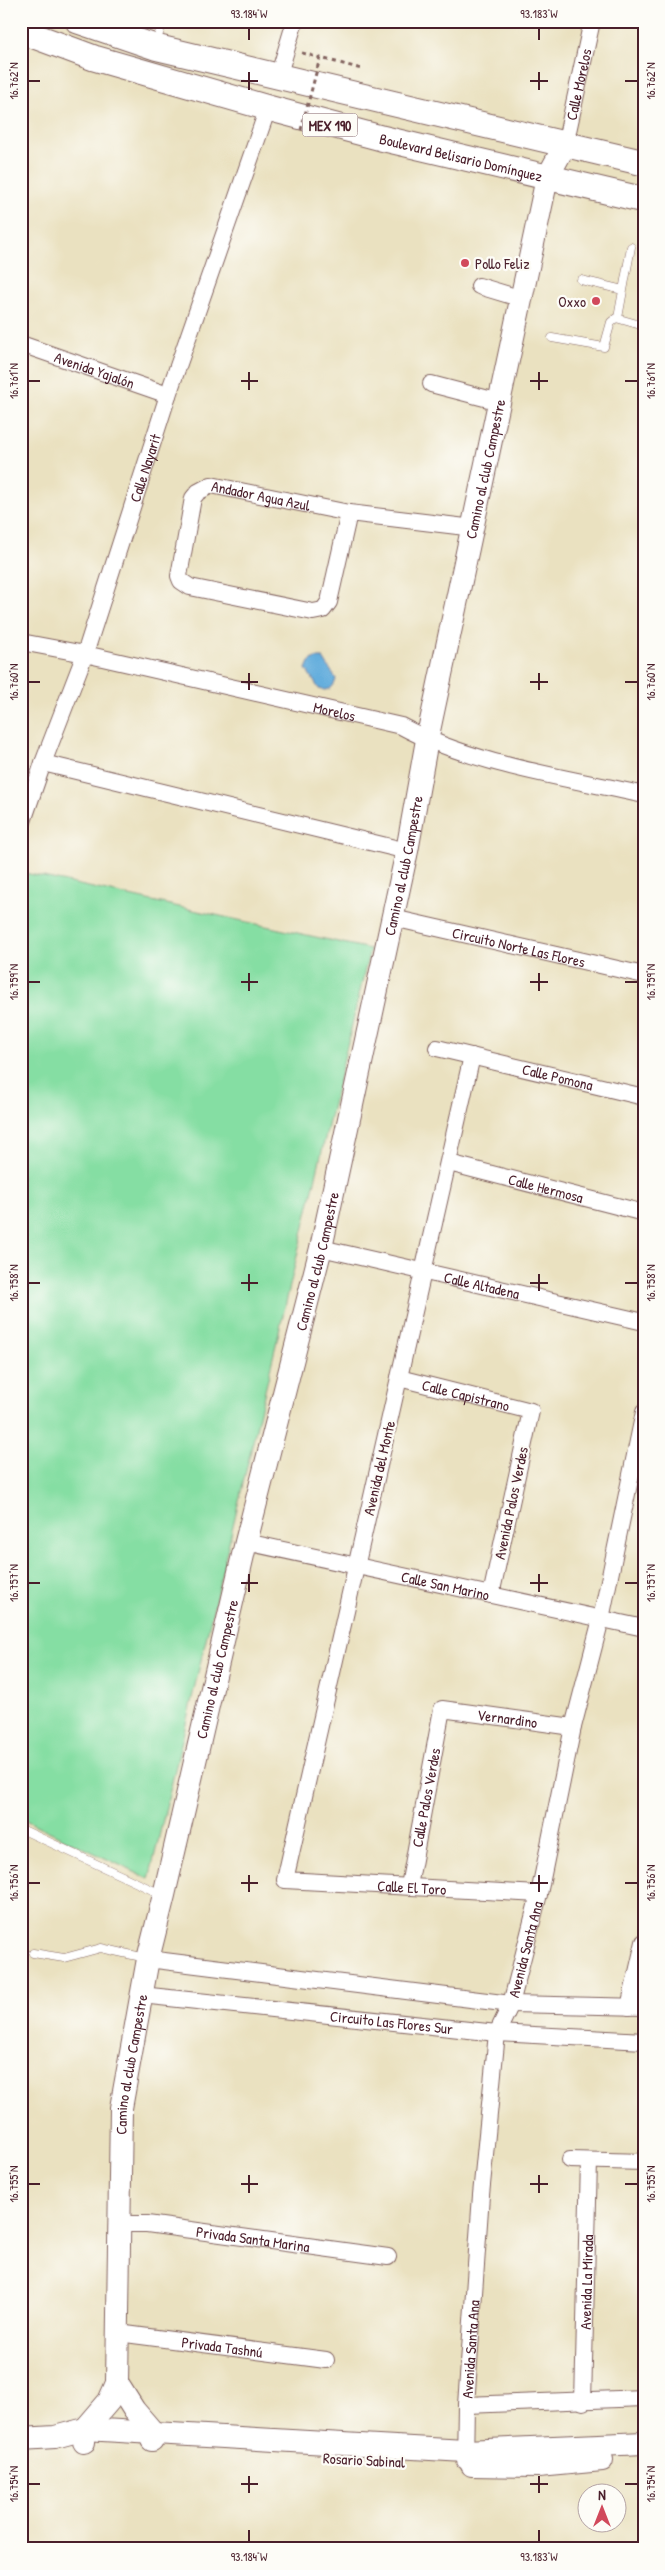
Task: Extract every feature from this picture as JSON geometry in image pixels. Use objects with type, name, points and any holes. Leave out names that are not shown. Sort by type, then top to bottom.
[{"type":"main road","name":"MEX 190","points":[[78,21],[154,47],[644,163]]},
{"type":"main road","name":"Boulevard Belisario Domínguez","points":[[21,31],[94,58],[268,108],[382,138],[644,200]]},
{"type":"main road","name":"Camino al club Campestre","points":[[84,2436],[109,2401],[117,2383],[121,2108],[148,1959],[246,1542],[321,1248],[393,918],[427,740],[474,528],[547,178],[565,145]]},
{"type":"main road","points":[[117,2383],[152,2438]]},
{"type":"main road","name":"Rosario Sabinal","points":[[21,2439],[84,2436],[152,2438],[465,2458],[538,2466],[644,2457]]},
{"type":"main road","name":"Rosario Sabinal","points":[[465,2458],[644,2443]]},
{"type":"street","points":[[278,77],[294,21]]},
{"type":"street","name":"Calle Morelos","points":[[565,145],[592,21]]},
{"type":"street","name":"Calle Nayarit","points":[[21,827],[43,763],[85,654],[168,395],[268,108]]},
{"type":"street","points":[[479,286],[522,299]]},
{"type":"street","name":"Avenida Yajalón","points":[[21,344],[168,395]]},
{"type":"street","points":[[431,384],[500,402]]},
{"type":"street","name":"Andador Agua Azul","points":[[349,513],[329,602],[323,610],[312,612],[185,585],[181,581],[178,570],[193,498],[204,488],[218,485],[349,513],[474,528]]},
{"type":"street","name":"Morelos","points":[[21,642],[85,654],[400,726],[427,740],[480,757],[644,795]]},
{"type":"street","points":[[43,763],[407,851]]},
{"type":"street","name":"Circuito Norte Las Flores","points":[[393,918],[644,975]]},
{"type":"street","name":"Calle Pomona","points":[[437,1048],[644,1097]]},
{"type":"street","name":"Avenida del Monte","points":[[285,1880],[472,1056]]},
{"type":"street","name":"Calle Hermosa","points":[[449,1163],[644,1213]]},
{"type":"street","name":"Calle Altadena","points":[[321,1248],[644,1322]]},
{"type":"street","name":"Calle Capistrano","points":[[399,1378],[531,1411]]},
{"type":"street","name":"Avenida Palos Verdes","points":[[491,1595],[531,1411]]},
{"type":"street","name":"Avenida Santa Ana","points":[[465,2458],[466,2405],[481,2195],[497,2033],[511,2004],[539,1894],[573,1727],[601,1619],[644,1412]]},
{"type":"street","name":"Calle San Marino","points":[[246,1542],[644,1628]]},
{"type":"street","name":"Vernardino","points":[[442,1709],[573,1727]]},
{"type":"street","name":"Calle Palos Verdes","points":[[409,1886],[442,1709]]},
{"type":"street","name":"Calle El Toro","points":[[285,1880],[539,1894]]},
{"type":"street","points":[[636,2007],[644,1942]]},
{"type":"street","name":"Circuito Las Flores Sur","points":[[148,1959],[511,2004],[636,2007]]},
{"type":"street","name":"Circuito Las Flores Sur","points":[[141,1995],[497,2033],[644,2041]]},
{"type":"street","points":[[570,2160],[644,2162]]},
{"type":"street","name":"Avenida La Mirada","points":[[584,2402],[589,2161]]},
{"type":"street","name":"Privada Santa Marina","points":[[119,2224],[147,2224],[388,2258]]},
{"type":"street","name":"Privada Tashnú","points":[[118,2334],[326,2360]]},
{"type":"street","points":[[466,2405],[584,2402],[644,2398]]},
{"type":"lane","points":[[154,47],[162,21]]},
{"type":"lane","points":[[618,318],[631,247]]},
{"type":"lane","points":[[581,280],[623,290]]},
{"type":"lane","points":[[552,338],[605,346],[611,322],[618,318],[644,326]]},
{"type":"lane","points":[[21,1828],[164,1896]]},
{"type":"lane","points":[[33,1952],[64,1958],[101,1948],[148,1959]]},
{"type":"path","points":[[301,130],[320,58],[362,69]]},
{"type":"green space","points":[[25,873],[370,949],[149,1879],[21,1818],[21,1741],[31,1712],[21,1708],[21,885]]},
{"type":"water","points":[[315,658],[323,658],[336,679],[334,685],[330,688],[325,690],[319,689],[306,669],[309,662]]},
{"type":"place","name":"Pollo Feliz","points":[[465,263]]},
{"type":"place","name":"Oxxo","points":[[596,301]]}]
